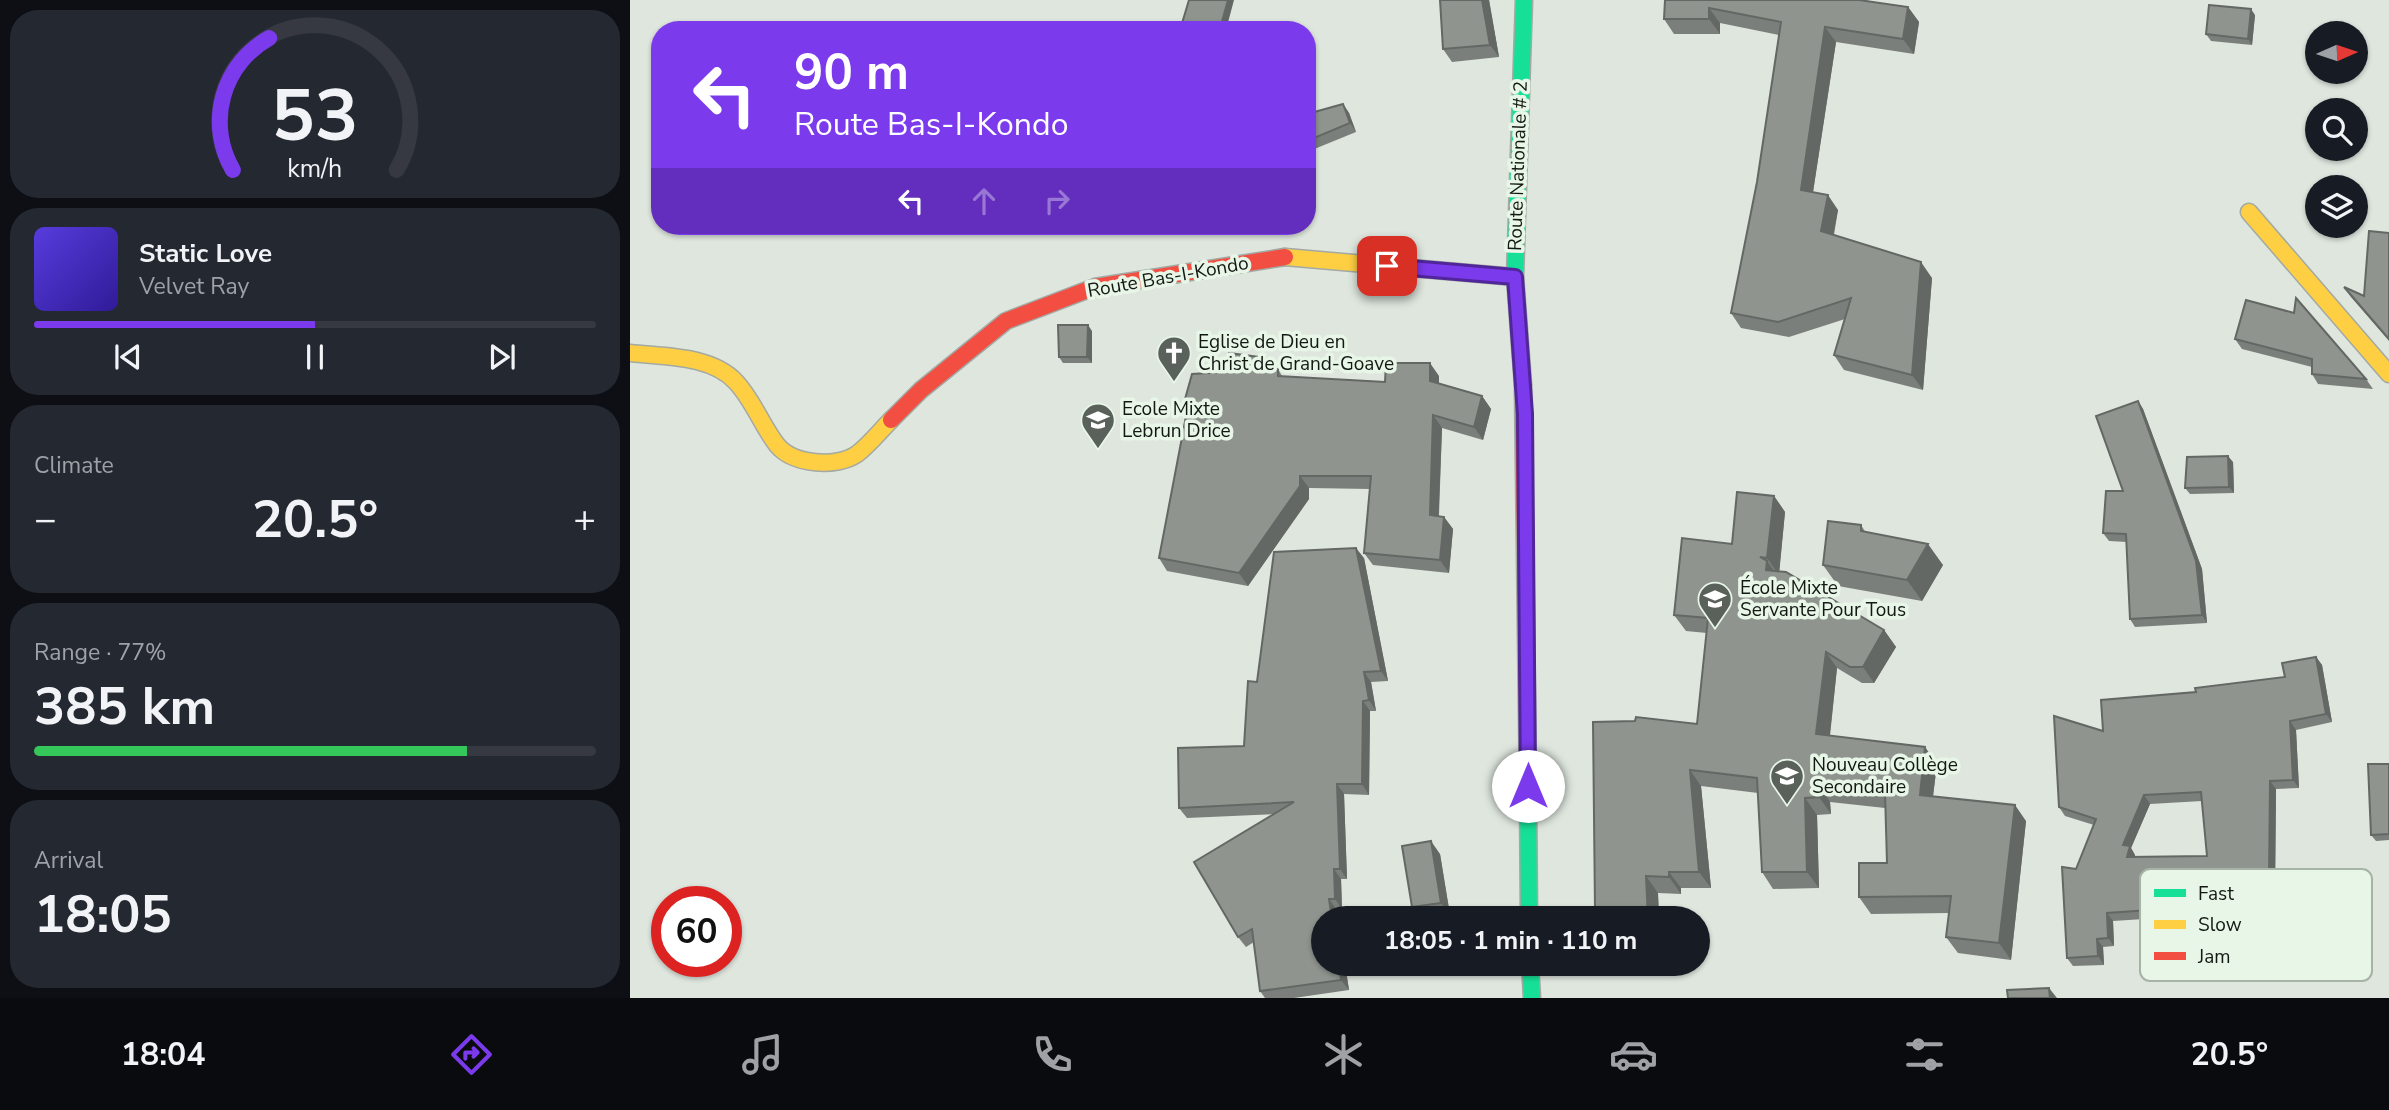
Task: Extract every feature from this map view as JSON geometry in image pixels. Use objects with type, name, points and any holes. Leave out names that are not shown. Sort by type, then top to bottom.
[{"type":"street","name":"Route Nationale # 2","points":[[1524,0],[1515,277],[1525,414],[1529,906]]},
{"type":"street","points":[[2249,212],[2389,374]]},
{"type":"street","name":"Route Bas-I-Kondo","points":[[630,353],[692,360],[716,368],[736,382],[779,448],[796,458],[816,462],[837,461],[856,456],[921,390],[1006,321],[1095,288],[1285,257],[1515,277]]},
{"type":"street","points":[[1531,976],[1532,998]]},
{"type":"building","points":[[1189,0],[1228,0],[1222,21],[1183,21]]},
{"type":"building","points":[[1440,0],[1482,0],[1490,45],[1443,49]]},
{"type":"building","points":[[1665,0],[1859,0],[1908,7],[1903,39],[1825,27],[1801,190],[1828,195],[1821,231],[1921,262],[1912,375],[1834,355],[1851,298],[1778,322],[1731,313],[1757,182],[1781,22],[1709,8],[1709,19],[1664,19]]},
{"type":"building","points":[[2209,5],[2251,9],[2248,39],[2206,34]]},
{"type":"building","points":[[1343,104],[1350,123],[1316,137],[1316,112]]},
{"type":"building","points":[[2369,231],[2389,233],[2389,339],[2344,287],[2364,296]]},
{"type":"building","points":[[2296,298],[2366,379],[2312,374],[2312,359],[2235,339],[2246,300],[2294,313]]},
{"type":"building","points":[[1058,325],[1088,325],[1087,357],[1059,357]]},
{"type":"building","points":[[1229,353],[1268,358],[1267,370],[1278,369],[1278,376],[1385,382],[1386,363],[1430,363],[1430,381],[1482,396],[1474,427],[1433,415],[1430,515],[1444,517],[1440,560],[1364,553],[1371,476],[1300,476],[1300,486],[1239,573],[1159,558],[1187,411],[1182,410],[1192,374],[1226,372]]},
{"type":"building","points":[[2138,401],[2196,561],[2202,615],[2130,619],[2126,534],[2103,533],[2106,491],[2123,491],[2096,416]]},
{"type":"building","points":[[2228,456],[2229,487],[2185,488],[2187,457]]},
{"type":"building","points":[[1737,492],[1774,496],[1767,558],[1760,557],[1767,561],[1766,570],[1786,572],[1884,630],[1863,667],[1850,667],[1826,652],[1816,734],[1925,747],[1920,795],[2015,805],[1999,943],[1946,937],[1951,896],[1859,897],[1859,863],[1887,863],[1885,793],[1819,785],[1819,797],[1805,798],[1807,872],[1762,872],[1757,778],[1690,770],[1699,872],[1669,872],[1669,877],[1646,876],[1647,906],[1595,906],[1593,722],[1635,721],[1636,717],[1697,724],[1708,618],[1674,615],[1682,538],[1732,544]]},
{"type":"building","points":[[1828,521],[1861,525],[1861,531],[1928,544],[1907,580],[1823,565]]},
{"type":"building","points":[[1356,548],[1381,671],[1364,672],[1369,700],[1363,701],[1362,784],[1337,784],[1340,869],[1334,869],[1335,899],[1329,899],[1330,906],[1311,906],[1311,976],[1340,976],[1341,980],[1260,991],[1252,929],[1238,937],[1194,862],[1294,802],[1179,808],[1178,748],[1244,746],[1248,681],[1257,682],[1274,552]]},
{"type":"building","points":[[2316,657],[2326,714],[2290,721],[2293,780],[2270,781],[2269,869],[2140,869],[2140,911],[2107,913],[2108,938],[2097,939],[2098,956],[2067,958],[2062,867],[2076,869],[2096,819],[2059,807],[2054,716],[2103,731],[2101,700],[2196,692],[2195,688],[2285,677],[2282,663]],"holes":[[[2201,792],[2207,856],[2127,857],[2130,846],[2123,845],[2144,795]]]},
{"type":"building","points":[[2368,764],[2389,764],[2389,834],[2371,835]]},
{"type":"building","points":[[1431,841],[1441,903],[1412,906],[1402,846]]},
{"type":"building","points":[[2049,988],[2050,998],[2008,998],[2007,990]]},
{"type":"traffic: fast","points":[[1523,385],[1515,277],[1524,0]]},
{"type":"traffic: fast","points":[[1528,794],[1529,906]]},
{"type":"traffic: fast","points":[[1531,976],[1532,998]]},
{"type":"traffic: slow","points":[[2249,212],[2389,374]]},
{"type":"traffic: slow","points":[[1285,257],[1515,277]]},
{"type":"traffic: slow","points":[[630,353],[686,359],[726,373],[742,389],[777,445],[784,452],[804,460],[827,463],[857,454],[891,420]]},
{"type":"traffic: jam","points":[[891,420],[921,390],[1006,321],[1095,287],[1285,257]]},
{"type":"traffic: jam","points":[[1523,385],[1528,794]]},
{"type":"place","name":"Eglise de Dieu en Christ de Grand-Goave","points":[[1174,383]]},
{"type":"place","name":"Ecole Mixte Lebrun Drice","points":[[1098,450]]},
{"type":"place","name":"École Mixte Servante Pour Tous","points":[[1715,629]]},
{"type":"place","name":"Nouveau Collège Secondaire","points":[[1787,806]]},
{"type":"route","points":[[1387,266],[1515,277],[1525,414],[1528,786]]}]
